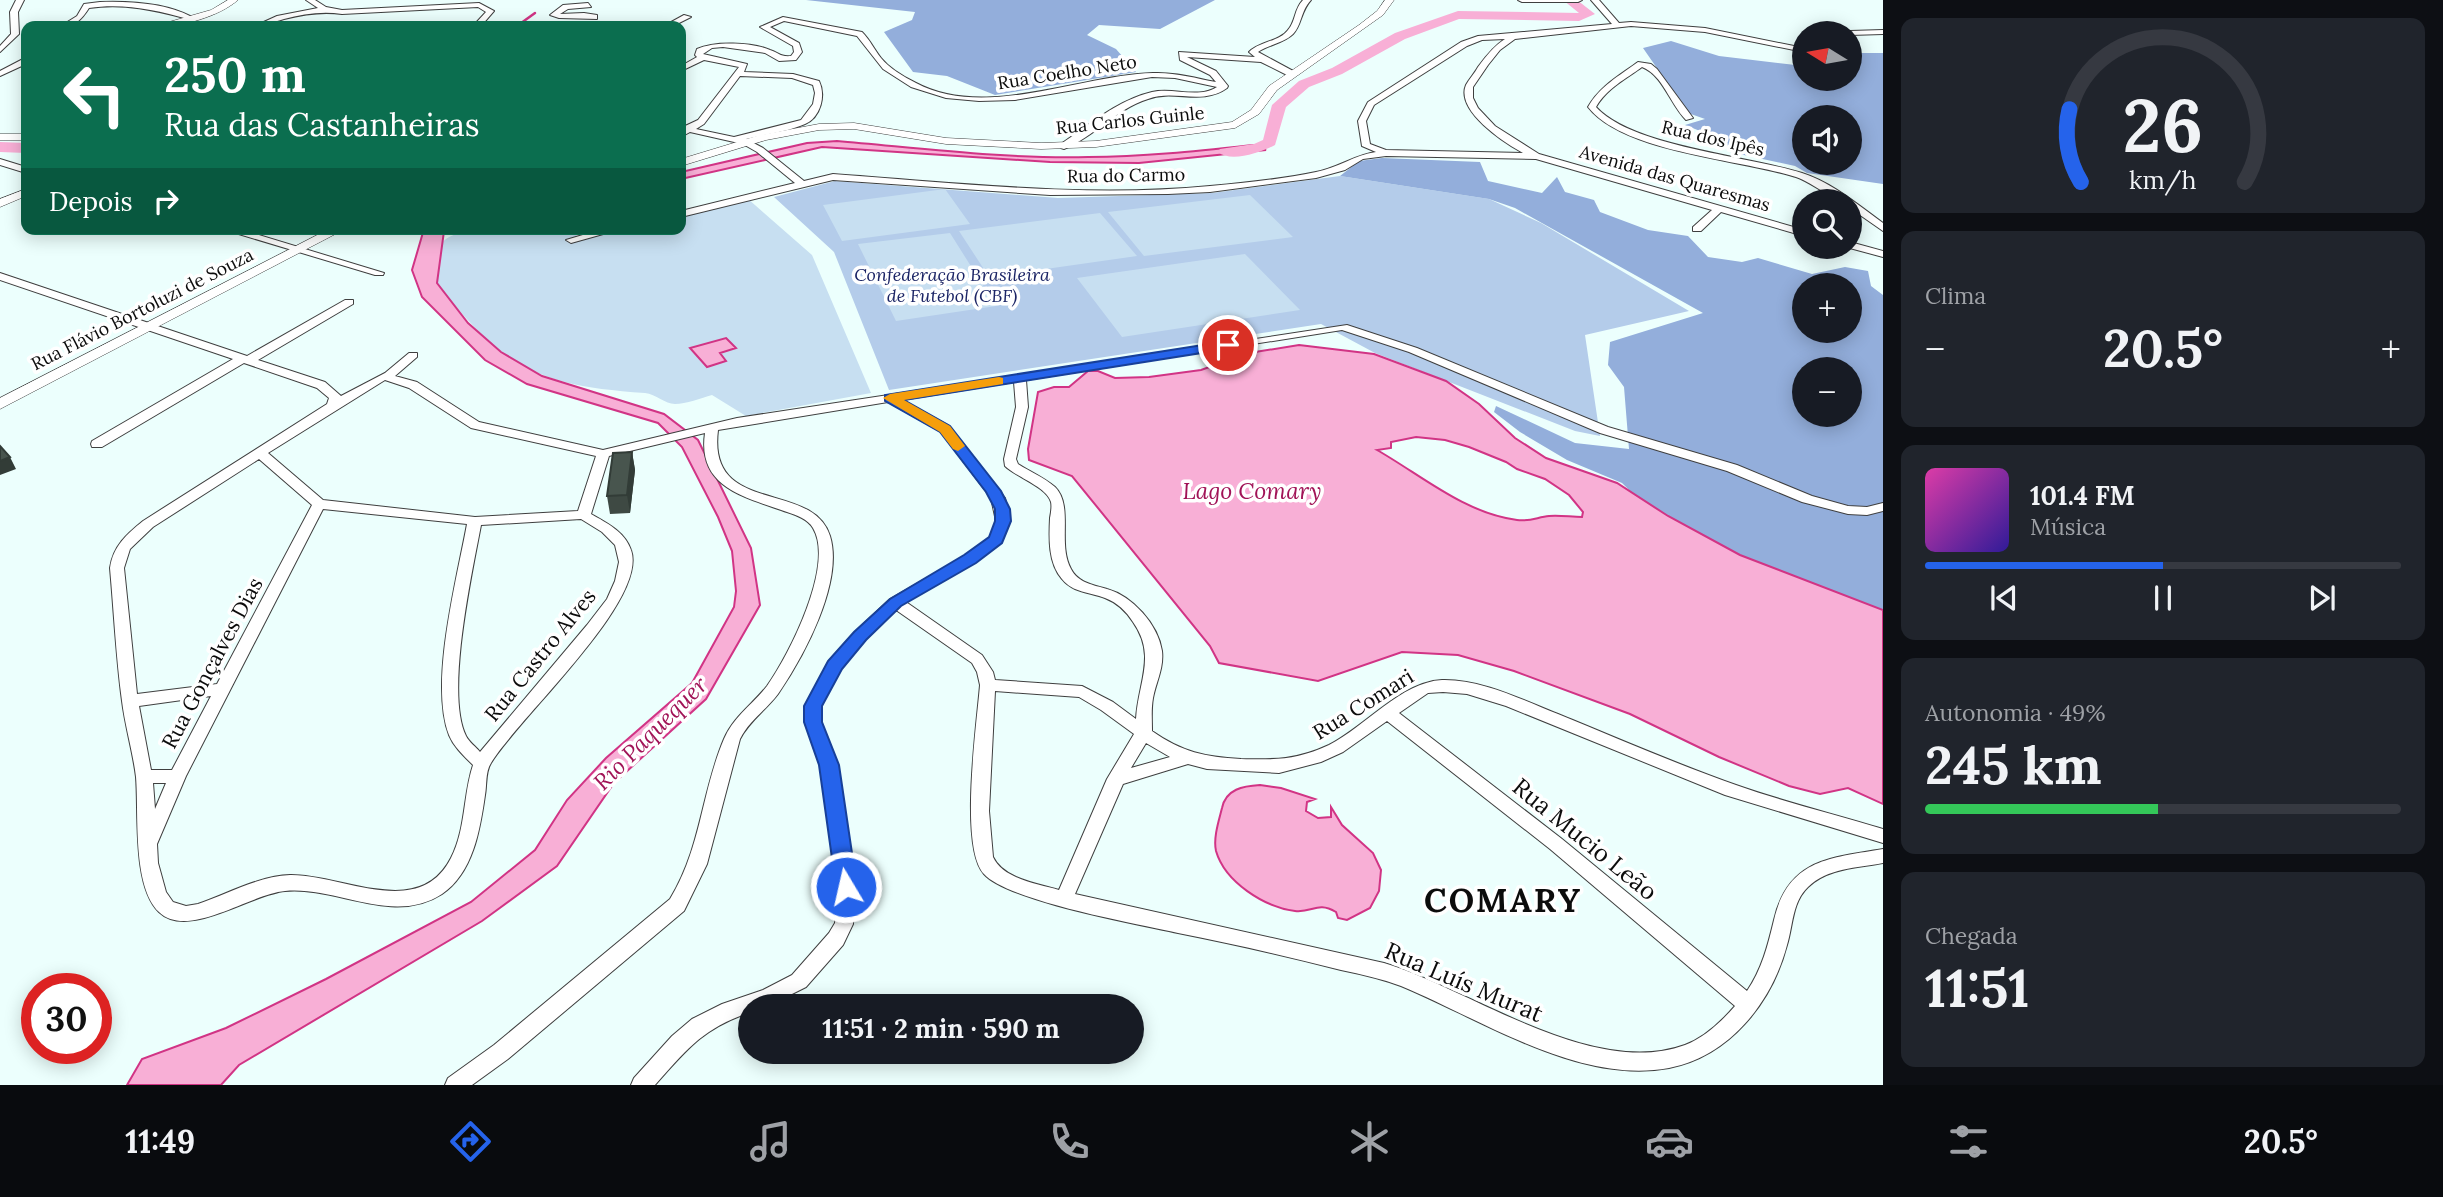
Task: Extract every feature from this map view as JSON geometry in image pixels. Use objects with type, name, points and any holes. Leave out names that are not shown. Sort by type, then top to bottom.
[{"type":"street","points":[[0,50],[15,34],[15,12],[20,0]]},
{"type":"street","points":[[73,21],[80,17],[87,6],[113,0],[138,2],[188,17]]},
{"type":"street","points":[[176,21],[214,12],[234,0]]},
{"type":"street","points":[[310,0],[324,9]]},
{"type":"street","points":[[1292,74],[1263,61],[1254,54],[1255,49],[1291,32],[1295,26],[1296,13],[1307,0]]},
{"type":"street","name":"Rua Carlos Guinle","points":[[686,161],[741,141],[785,132],[844,126],[946,141],[1064,146],[1235,125],[1255,112],[1265,96],[1292,74],[1362,27],[1380,13],[1390,0]]},
{"type":"street","points":[[1522,0],[1577,0]]},
{"type":"street","points":[[1595,0],[1616,23]]},
{"type":"street","points":[[272,21],[324,9],[342,12],[479,5],[490,11],[481,21]]},
{"type":"street","points":[[580,21],[596,17],[585,14],[564,18],[554,15],[566,7],[588,5]]},
{"type":"street","points":[[342,12],[346,20]]},
{"type":"street","points":[[679,21],[687,17]]},
{"type":"street","name":"Rua Coelho Neto","points":[[703,57],[699,55],[700,51],[717,45],[767,51],[779,59],[793,58],[798,52],[796,45],[764,27],[783,19],[859,34],[887,69],[924,90],[944,94],[997,99],[1152,75],[1175,76],[1224,86]]},
{"type":"street","points":[[1360,157],[1366,146],[1362,121],[1371,104],[1476,40],[1616,23],[1705,30],[1792,48]]},
{"type":"street","points":[[1862,33],[1883,32]]},
{"type":"street","points":[[1511,36],[1469,87],[1467,95],[1472,108],[1511,145],[1536,156]]},
{"type":"street","points":[[1476,40],[1501,46]]},
{"type":"street","points":[[1064,146],[1122,109],[1150,95],[1210,94],[1224,86],[1213,73],[1180,55],[1263,61]]},
{"type":"street","points":[[686,66],[703,57],[742,65],[744,68],[701,122],[686,129]]},
{"type":"street","points":[[0,74],[21,64]]},
{"type":"street","name":"Rua dos Ipês","points":[[1689,118],[1678,109],[1655,69],[1647,64],[1641,64],[1606,89],[1592,107],[1600,118],[1647,139],[1667,146],[1759,164],[1801,176],[1824,189]]},
{"type":"street","points":[[739,74],[802,77],[816,83],[820,94],[813,115],[804,122],[741,141]]},
{"type":"street","points":[[686,131],[741,141],[767,155],[802,184]]},
{"type":"street","points":[[0,136],[21,137]]},
{"type":"street","points":[[1501,155],[1511,145]]},
{"type":"street","points":[[1366,146],[1386,153]]},
{"type":"street","name":"Rua do Carmo","points":[[686,213],[833,177],[1059,192],[1198,190],[1326,174],[1360,157],[1386,153],[1536,156]]},
{"type":"street","name":"Avenida das Quaresmas","points":[[1536,156],[1792,230]]},
{"type":"street","points":[[0,162],[21,168]]},
{"type":"street","points":[[0,203],[21,194]]},
{"type":"street","points":[[1697,229],[1719,209]]},
{"type":"street","name":"Rua dos Ipês","points":[[1862,212],[1883,228]]},
{"type":"street","points":[[248,235],[379,273]]},
{"type":"street","name":"Rua Flávio Bortoluzi de Souza","points":[[0,404],[328,235]]},
{"type":"street","points":[[570,240],[591,235]]},
{"type":"street","points":[[1862,248],[1883,254]]},
{"type":"street","points":[[0,276],[321,385],[343,386],[382,378],[413,385],[475,425],[603,454],[712,427],[1342,327],[1407,347],[1524,400],[1607,431],[1734,469],[1815,501],[1853,510],[1868,511],[1883,507]]},
{"type":"street","points":[[97,444],[349,302]]},
{"type":"street","points":[[413,355],[382,378],[333,406],[148,524],[133,535],[118,555],[130,701],[144,777],[151,880],[157,895],[167,908],[176,912],[199,912],[287,883],[308,883],[394,901],[430,893],[447,880],[458,865],[470,830],[481,763],[458,738],[451,692],[463,583],[475,520]]},
{"type":"street","points":[[1020,378],[1023,407],[1010,458],[1012,466],[1050,490],[1058,502],[1056,541],[1062,568],[1077,585],[1111,594],[1130,606],[1151,640],[1154,661],[1145,698],[1144,732],[1115,779],[1064,900]]},
{"type":"street","points":[[321,385],[335,397],[333,406]]},
{"type":"street","points":[[641,1085],[699,1025],[729,1010],[782,991],[799,981],[816,965],[836,939],[844,924],[846,887],[829,765],[811,713],[835,665],[860,636],[895,603],[970,559],[996,539],[1003,521],[1002,509],[993,491],[945,429],[890,398]]},
{"type":"street","points":[[455,1085],[501,1052],[530,1025],[677,905],[695,876],[709,835],[721,773],[732,738],[774,688],[818,599],[825,554],[825,540],[820,527],[805,512],[760,500],[722,475],[710,454],[712,427]]},
{"type":"street","points":[[260,453],[319,504],[475,520],[584,515],[603,454]]},
{"type":"street","name":"Rua Gonçalves Dias","points":[[149,845],[177,776],[319,504]]},
{"type":"street","name":"Rua Castro Alves","points":[[481,763],[579,646],[621,585],[626,562],[624,549],[618,538],[584,515]]},
{"type":"street","points":[[895,603],[977,659],[985,672],[988,685]]},
{"type":"street","name":"Rua Comari","points":[[988,685],[1082,692],[1101,701],[1174,753],[1188,758],[1238,765],[1294,765],[1336,748],[1389,714],[1423,688],[1443,686],[1476,690],[1731,790],[1883,836]]},
{"type":"street","name":"Rua Luís Murat","points":[[988,685],[981,816],[984,862],[988,867],[1018,884],[1064,900],[1398,976],[1546,1044],[1587,1055],[1643,1062],[1695,1051],[1719,1036],[1748,1004],[1771,967],[1790,898],[1800,883],[1820,870],[1883,856]]},
{"type":"street","points":[[130,701],[221,689]]},
{"type":"street","name":"Rua Mucio Leão","points":[[1389,714],[1556,844],[1748,1004]]},
{"type":"street","points":[[1115,779],[1188,758]]},
{"type":"street","points":[[144,777],[177,776]]},
{"type":"green space","name":"Confederação Brasileira de Futebol (CBF)","points":[[1340,176],[1489,199],[1541,223],[1689,311],[1585,335],[1600,436],[1575,431],[1375,353],[1321,324],[889,390],[834,252],[774,197],[835,181],[1058,198],[1212,193]]},
{"type":"green space","points":[[945,189],[970,224],[842,241],[823,205]]},
{"type":"green space","points":[[1250,195],[1293,237],[1144,256],[1108,212]]},
{"type":"green space","points":[[747,198],[812,255],[871,393],[746,416],[712,395],[675,404],[649,394],[577,385],[550,378],[504,353],[482,335],[437,283],[439,249],[448,237],[454,235],[576,235],[578,238],[590,235],[686,235],[686,213]]},
{"type":"green space","points":[[1100,213],[1137,256],[989,277],[959,231]]},
{"type":"green space","points":[[950,233],[996,306],[896,321],[858,244]]},
{"type":"green space","points":[[1245,254],[1300,310],[1122,337],[1077,278]]},
{"type":"shaded area","points":[[806,0],[1215,0],[1160,29],[1099,25],[1087,35],[1116,49],[1136,72],[995,95],[947,76],[913,72],[884,32],[912,20],[915,12]]},
{"type":"shaded area","points":[[1671,41],[1719,56],[1792,65],[1792,91],[1862,91],[1862,53],[1883,53],[1883,184],[1821,175],[1862,175],[1862,105],[1792,105],[1792,165],[1730,152],[1725,141],[1685,125],[1705,119],[1688,113],[1643,48]]},
{"type":"shaded area","points":[[1382,158],[1480,162],[1488,181],[1542,193],[1557,177],[1565,192],[1594,200],[1600,212],[1648,230],[1688,236],[1708,257],[1742,262],[1758,258],[1809,273],[1792,273],[1792,343],[1862,343],[1862,273],[1817,273],[1845,267],[1868,271],[1871,286],[1883,295],[1883,611],[1725,554],[1656,516],[1622,483],[1567,460],[1520,432],[1494,412],[1496,406],[1575,443],[1629,449],[1624,387],[1608,365],[1610,342],[1703,313],[1515,208],[1489,199],[1340,176],[1359,161]]},
{"type":"water","points":[[837,141],[1057,157],[1150,155],[1253,145],[1266,150],[1139,163],[1050,162],[822,147],[686,178],[686,171],[807,143]]},
{"type":"water","points":[[422,235],[443,235],[437,283],[468,323],[501,352],[542,376],[664,414],[698,440],[751,548],[760,605],[706,699],[614,783],[557,866],[482,921],[239,1065],[221,1085],[127,1085],[142,1059],[226,1028],[326,979],[471,902],[535,850],[567,800],[606,758],[692,683],[734,607],[736,591],[732,551],[718,517],[682,447],[658,423],[527,384],[485,360],[422,297],[412,270]]},
{"type":"water","points":[[726,338],[736,348],[720,353],[726,361],[707,367],[690,348]]},
{"type":"water","name":"Lago Comary","points":[[1299,345],[1374,354],[1446,381],[1479,404],[1515,438],[1546,458],[1617,483],[1668,516],[1740,555],[1883,610],[1883,804],[1848,788],[1820,794],[1789,786],[1719,757],[1630,714],[1514,671],[1458,655],[1402,652],[1318,681],[1219,663],[1210,646],[1072,476],[1029,460],[1028,449],[1038,392],[1054,387],[1069,387],[1088,371],[1098,371],[1115,378],[1149,377],[1201,370],[1249,353]],"holes":[[[1416,437],[1445,440],[1469,447],[1545,479],[1569,495],[1583,512],[1582,517],[1553,516],[1521,520],[1479,510],[1444,492],[1377,450],[1391,448],[1391,442]]]},
{"type":"water","points":[[1260,785],[1281,788],[1315,799],[1307,802],[1306,811],[1318,818],[1331,817],[1331,807],[1342,825],[1373,853],[1381,870],[1379,891],[1370,908],[1347,920],[1338,918],[1336,912],[1324,907],[1301,911],[1283,909],[1247,891],[1228,873],[1215,846],[1224,802],[1236,790]]},
{"type":"building","points":[[0,446],[10,457],[0,461]]},
{"type":"building","points":[[632,452],[627,495],[607,496],[613,453]]},
{"type":"waterway","points":[[1226,152],[1258,148],[1270,142],[1279,105],[1304,84],[1337,71],[1400,36],[1458,15],[1579,17],[1589,14],[1569,0]]},
{"type":"waterway","points":[[524,21],[535,13]]},
{"type":"waterway","name":"Rio Paquequer","points":[[0,147],[21,148]]},
{"type":"slow traffic","points":[[958,446],[937,423],[890,398],[999,381]]},
{"type":"district","name":"COMARY","points":[[1503,900]]},
{"type":"route","points":[[846,887],[829,765],[813,722],[813,706],[835,665],[860,636],[895,603],[970,559],[996,539],[1002,530],[1003,521],[998,498],[945,429],[890,398],[1228,345]]}]
